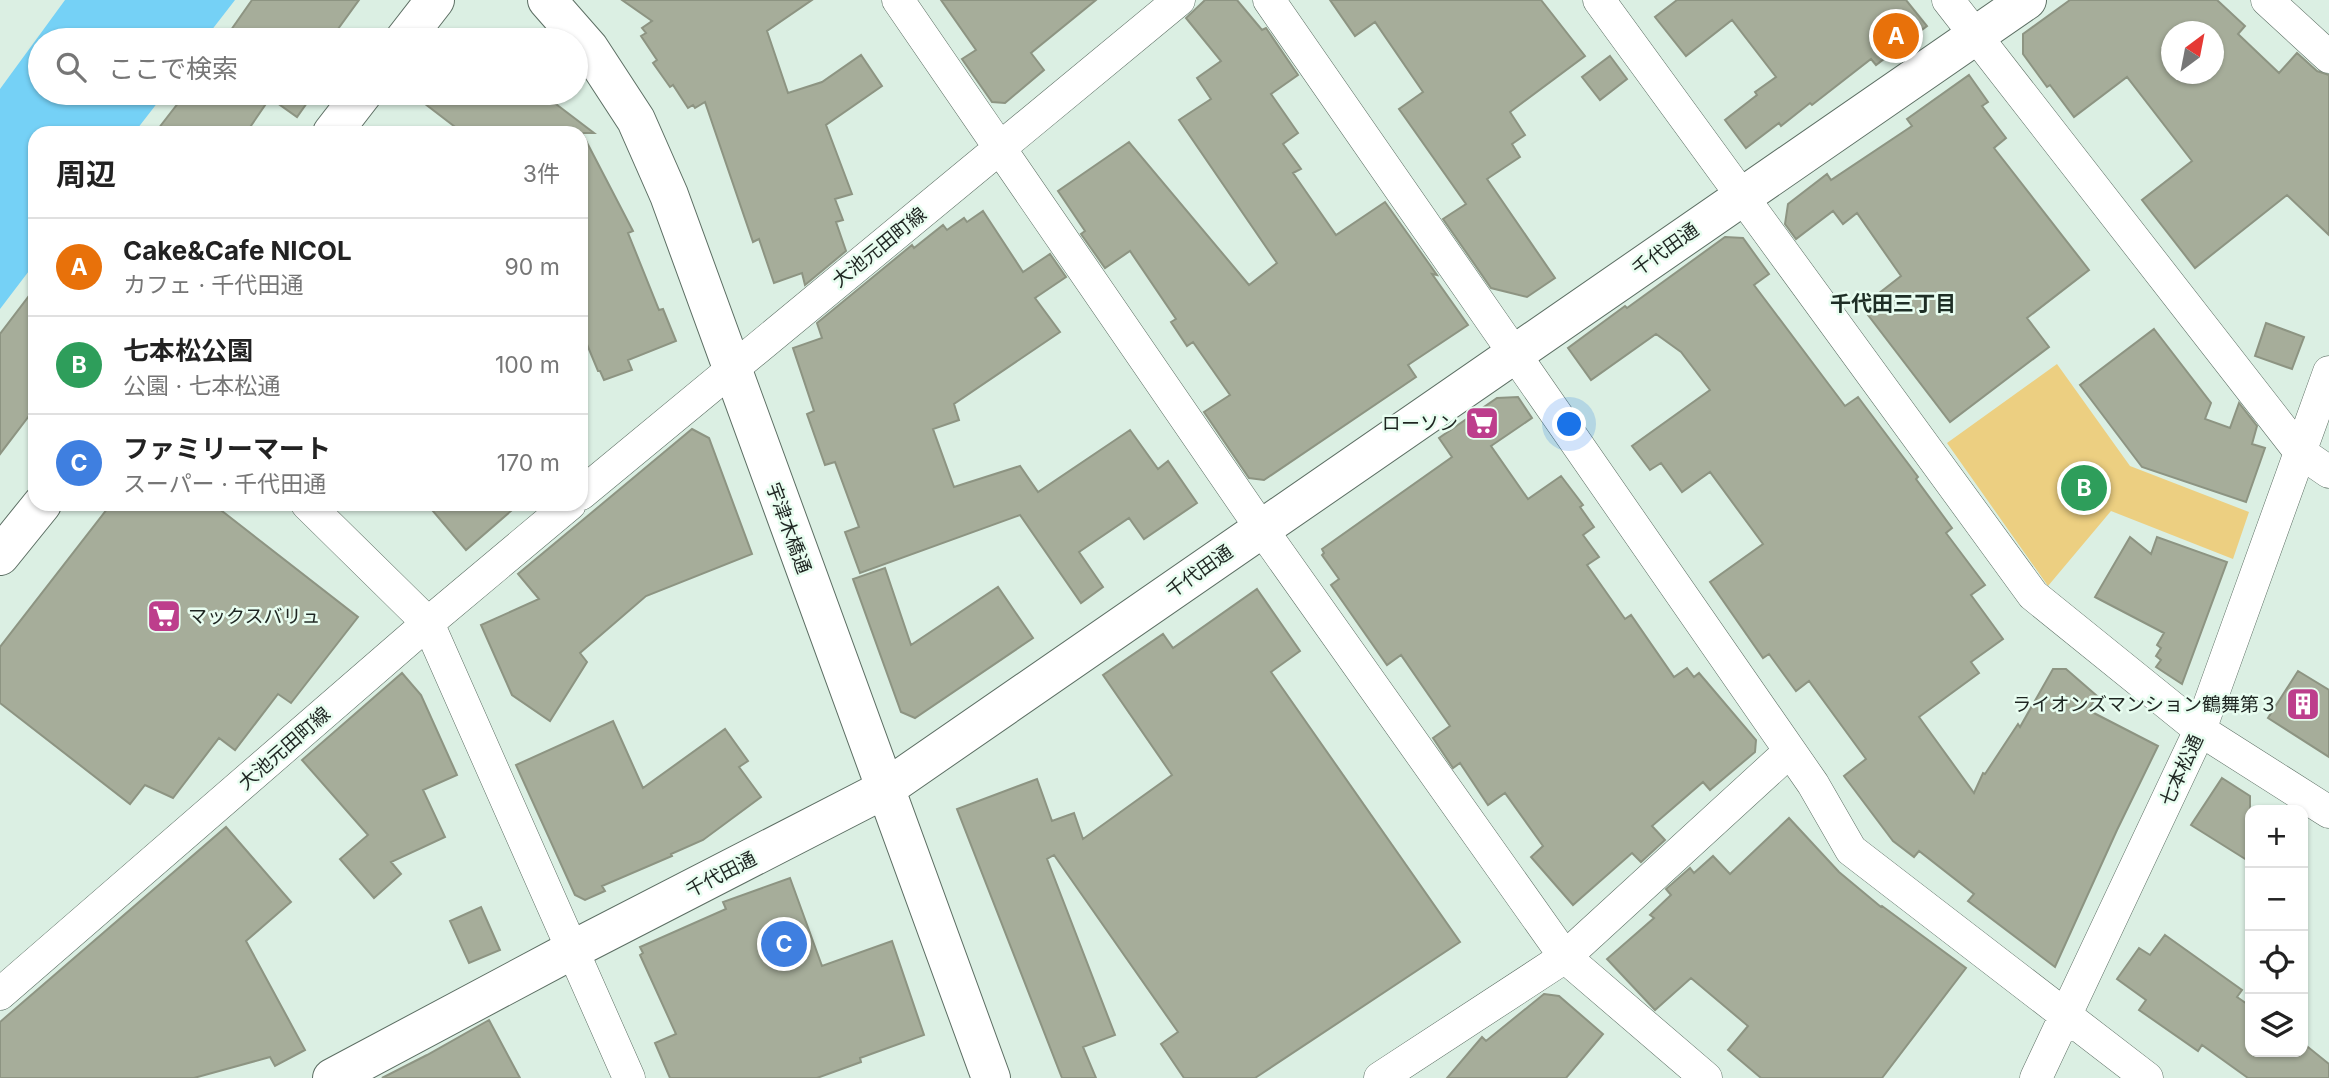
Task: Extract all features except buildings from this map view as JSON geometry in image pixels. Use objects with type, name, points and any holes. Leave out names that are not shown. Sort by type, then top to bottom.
[{"type":"street","points":[[413,28],[435,0]]},
{"type":"street","name":"宇津木橋通","points":[[547,0],[572,28]]},
{"type":"street","points":[[898,0],[1261,528],[1565,957],[1706,1078]]},
{"type":"street","name":"大池元田町線","points":[[588,488],[1179,0]]},
{"type":"street","points":[[1269,0],[1813,784],[1851,850],[2147,1078]]},
{"type":"street","points":[[1599,0],[2033,595],[2200,730],[2329,812]]},
{"type":"street","points":[[1948,0],[2300,452],[2329,472]]},
{"type":"street","name":"千代田通","points":[[332,1078],[572,950],[885,789],[2027,0]]},
{"type":"street","points":[[2267,0],[2329,57]]},
{"type":"street","name":"宇津木橋通","points":[[588,47],[635,120],[669,195],[991,1078]]},
{"type":"street","points":[[337,126],[354,105]]},
{"type":"street","name":"七本松通","points":[[2036,1078],[2200,730],[2329,372]]},
{"type":"street","points":[[0,556],[36,511]]},
{"type":"street","points":[[314,511],[428,623],[629,1078]]},
{"type":"street","name":"大池元田町線","points":[[0,994],[428,623],[562,511]]},
{"type":"street","points":[[1380,1078],[1565,957],[1790,751]]},
{"type":"shaded area","points":[[2057,364],[2130,466],[2249,512],[2233,559],[2111,511],[2048,586],[1947,443]]},
{"type":"water","points":[[65,0],[235,0],[213,28],[45,28]]},
{"type":"water","points":[[28,51],[28,105],[156,105],[139,126],[28,126],[28,272],[0,309],[0,89]]},
{"type":"place","name":"Cake&Cafe NICOL","points":[[1896,36]]},
{"type":"place","name":"ローソン","points":[[1482,423]]},
{"type":"place","name":"七本松公園","points":[[2084,488]]},
{"type":"place","name":"マックスバリュ","points":[[164,616]]},
{"type":"place","name":"ライオンズマンション鶴舞第３","points":[[2303,704]]},
{"type":"place","name":"ファミリーマート","points":[[784,944]]},
{"type":"district","name":"千代田三丁目","points":[[1893,304]]}]
